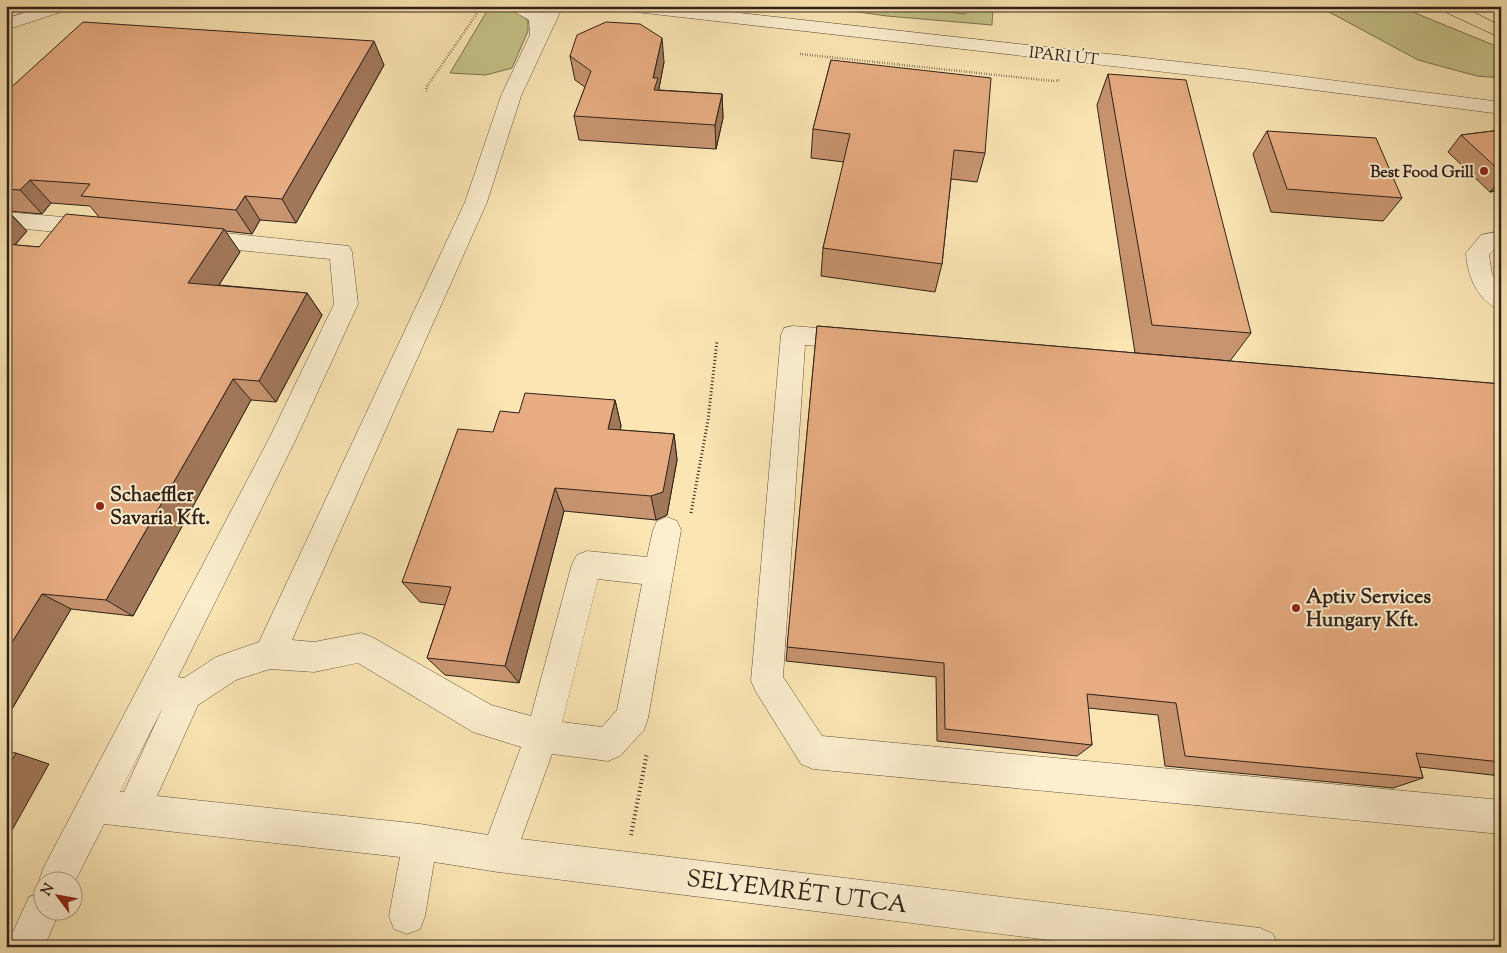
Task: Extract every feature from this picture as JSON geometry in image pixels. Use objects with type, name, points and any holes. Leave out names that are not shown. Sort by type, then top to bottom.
[{"type":"main road","points":[[1447,6],[1501,33]]},
{"type":"main road","points":[[1459,6],[1501,21]]},
{"type":"street","points":[[6,25],[62,6]]},
{"type":"street","points":[[517,6],[534,15],[540,26],[538,35]]},
{"type":"street","points":[[270,654],[476,202],[511,96],[538,35],[554,6]]},
{"type":"street","name":"IPARI ÚT","points":[[627,6],[1244,75],[1501,108]]},
{"type":"street","points":[[6,219],[124,231]]},
{"type":"street","points":[[62,870],[282,439],[346,304],[340,252],[173,236]]},
{"type":"street","points":[[1501,239],[1489,241],[1477,253],[1478,272],[1490,291],[1501,300]]},
{"type":"street","points":[[881,343],[793,335],[767,681],[814,752],[1501,817]]},
{"type":"street","points":[[133,810],[187,694],[228,668],[270,654],[314,657],[361,648],[484,720],[542,736],[608,744],[632,718],[667,530]]},
{"type":"street","points":[[498,854],[542,736],[587,564],[659,572]]},
{"type":"street","points":[[154,690],[187,694]]},
{"type":"street","name":"SELYEMRÉT UTCA","points":[[94,806],[420,842],[498,854],[1260,947]]},
{"type":"street","points":[[407,916],[420,842]]},
{"type":"street","points":[[24,947],[37,920]]},
{"type":"path","points":[[427,91],[426,88],[482,6]]},
{"type":"path","points":[[800,54],[1053,81],[1066,79]]},
{"type":"shaded area","points":[[490,6],[511,9],[528,20],[528,31],[512,68],[486,75],[450,73]]},
{"type":"shaded area","points":[[815,6],[891,6],[966,14],[967,6],[993,6],[992,25],[887,16]]},
{"type":"shaded area","points":[[1318,6],[1398,6],[1501,48],[1501,78],[1477,76],[1418,60]]},
{"type":"building","points":[[83,22],[374,41],[282,199],[245,196],[236,210],[81,196],[90,184],[30,180],[20,190],[6,189],[6,92]]},
{"type":"building","points":[[606,22],[640,24],[662,38],[653,78],[658,78],[654,90],[722,94],[715,125],[574,116],[591,71],[570,56],[577,35]]},
{"type":"building","points":[[831,60],[991,78],[985,153],[954,150],[942,264],[823,248],[850,134],[813,129]]},
{"type":"building","points":[[1108,74],[1186,80],[1251,333],[1152,325]]},
{"type":"building","points":[[1501,130],[1501,172],[1461,135]]},
{"type":"building","points":[[1267,131],[1376,138],[1402,198],[1287,189]]},
{"type":"building","name":"Schaeffler Savaria Kft.","points":[[66,214],[224,229],[188,283],[307,293],[259,381],[233,379],[106,600],[42,594],[6,652],[6,244],[39,247]]},
{"type":"building","name":"Aptiv Services Hungary Kft.","points":[[817,326],[1501,384],[1501,762],[1416,753],[1423,778],[1185,756],[1176,703],[1087,694],[1092,745],[945,729],[944,663],[787,647]]},
{"type":"building","points":[[525,393],[615,400],[608,429],[674,434],[663,492],[651,496],[555,488],[505,666],[427,658],[451,587],[402,582],[458,429],[493,432],[500,411],[519,413]]},
{"type":"building","points":[[6,752],[16,753],[6,770]]},
{"type":"place","name":"Best Food Grill","points":[[1484,171]]},
{"type":"place","name":"Schaeffler Savaria Kft.","points":[[100,506]]},
{"type":"place","name":"Aptiv Services Hungary Kft.","points":[[1296,608]]}]
